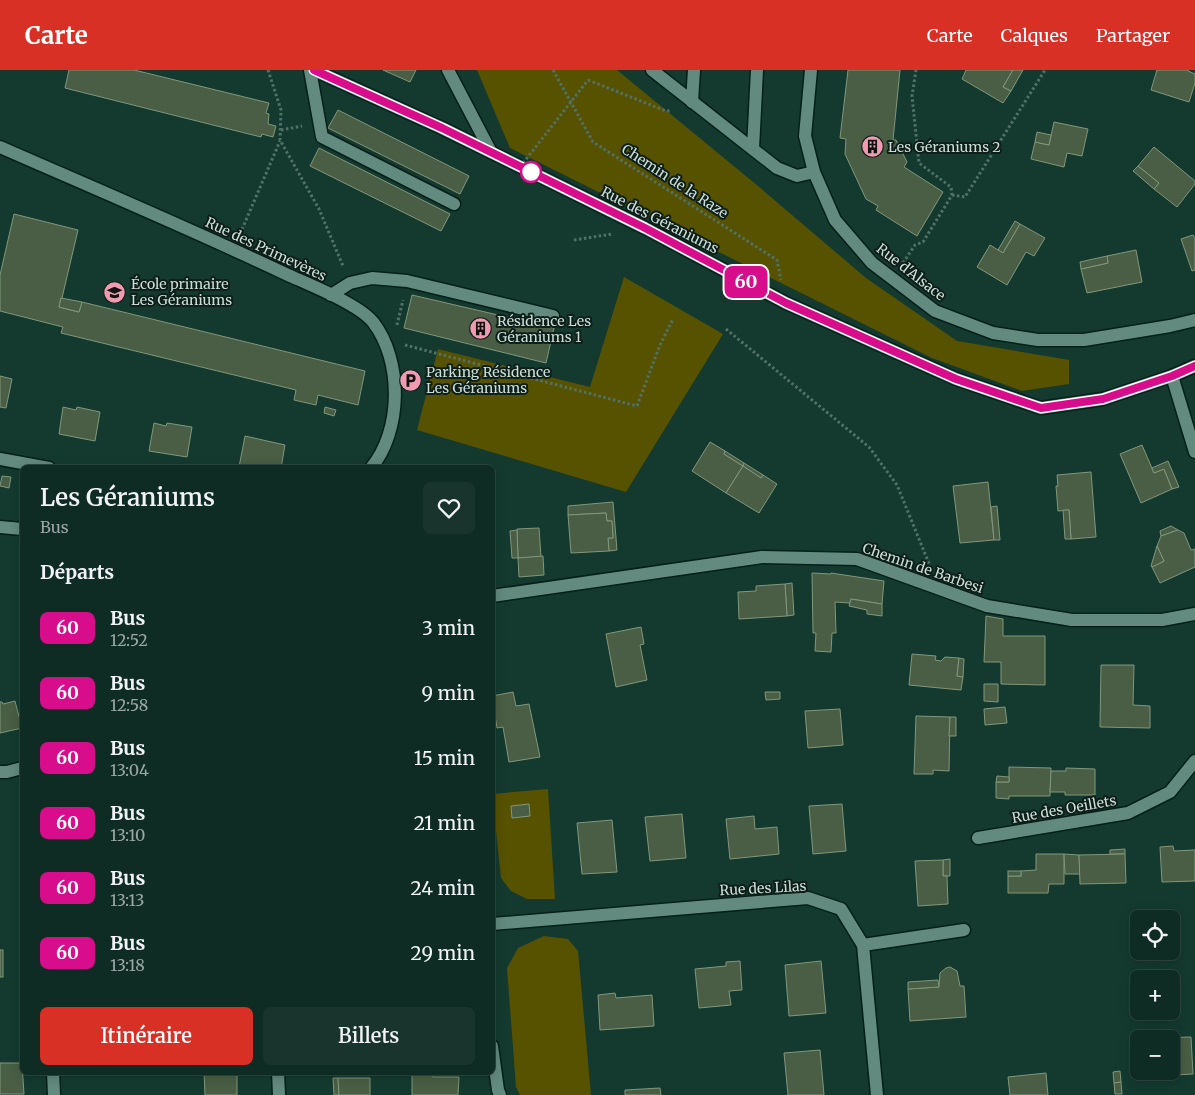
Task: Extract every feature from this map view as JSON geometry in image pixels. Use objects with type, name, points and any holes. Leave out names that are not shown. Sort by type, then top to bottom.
[{"type":"street","points":[[310,70],[322,137],[454,204]]},
{"type":"street","name":"Rue des Géraniums","points":[[314,70],[492,152],[645,228],[786,303],[956,379],[1041,408],[1103,399],[1172,376],[1195,366]]},
{"type":"street","points":[[448,70],[492,152]]},
{"type":"street","points":[[652,70],[777,168],[797,176],[814,172]]},
{"type":"street","points":[[694,70],[696,106]]},
{"type":"street","points":[[753,149],[757,70]]},
{"type":"street","name":"Rue d'Alsace","points":[[811,70],[805,136],[814,172],[835,220],[872,263],[935,311],[993,333],[1038,340],[1084,340],[1195,320]]},
{"type":"street","name":"Rue des Primevères","points":[[0,147],[241,253],[331,295],[349,304],[372,321],[392,361],[395,400],[390,434],[372,465]]},
{"type":"street","points":[[331,295],[350,283],[372,278],[406,281],[553,316]]},
{"type":"street","points":[[1172,376],[1195,452]]},
{"type":"street","points":[[0,459],[33,465]]},
{"type":"street","points":[[0,527],[20,530]]},
{"type":"street","name":"Chemin de Barbesi","points":[[495,596],[762,557],[857,559],[987,606],[1072,620],[1162,620],[1195,614]]},
{"type":"street","name":"Rue des Oeillets","points":[[978,838],[1128,813],[1170,792],[1195,761]]},
{"type":"street","points":[[0,772],[20,769]]},
{"type":"street","name":"Rue des Lilas","points":[[495,924],[808,898],[841,909],[863,945],[877,1095]]},
{"type":"street","points":[[863,945],[964,930]]},
{"type":"street","points":[[495,1068],[500,1095]]},
{"type":"street","points":[[53,1075],[54,1095]]},
{"type":"street","points":[[278,1075],[279,1095]]},
{"type":"path","points":[[241,253],[239,236],[280,140],[281,110],[268,70]]},
{"type":"path","name":"Chemin de la Raze","points":[[553,70],[593,142],[777,260],[786,303]]},
{"type":"path","points":[[893,279],[915,245],[923,242],[952,195],[951,187],[919,162],[912,96],[916,70]]},
{"type":"path","points":[[952,195],[965,197],[1045,70]]},
{"type":"path","points":[[520,167],[588,80],[666,111],[696,106]]},
{"type":"path","points":[[280,140],[319,209],[350,283]]},
{"type":"path","points":[[574,240],[645,228]]},
{"type":"path","points":[[396,329],[406,281]]},
{"type":"path","points":[[382,339],[637,406],[660,346],[673,319]]},
{"type":"path","points":[[726,329],[869,448],[897,485],[939,590]]},
{"type":"shaded area","points":[[477,70],[617,70],[866,278],[957,341],[1069,360],[1069,384],[1022,391],[932,358],[510,148]]},
{"type":"shaded area","points":[[624,277],[723,334],[626,492],[417,430],[438,349],[590,387]]},
{"type":"shaded area","points":[[548,789],[555,899],[527,899],[511,891],[501,878],[495,822],[495,794]]},
{"type":"shaded area","points":[[544,936],[568,939],[578,951],[591,1095],[520,1095],[516,1087],[507,968],[518,948]]},
{"type":"building","points":[[69,70],[134,70],[269,103],[266,113],[269,114],[268,124],[276,126],[273,137],[262,134],[261,137],[65,88]]},
{"type":"building","points":[[383,70],[416,70],[410,82]]},
{"type":"building","name":"Les Géraniums 2","points":[[848,70],[900,70],[893,140],[896,140],[907,162],[904,167],[943,192],[917,236],[876,210],[878,206],[866,199],[845,154],[846,139],[840,138]]},
{"type":"building","points":[[966,70],[1013,70],[1003,87],[1011,91],[1003,103],[962,79]]},
{"type":"building","points":[[1013,70],[1023,70],[1011,91],[1003,87]]},
{"type":"building","points":[[1157,70],[1188,70],[1195,74],[1195,83],[1189,102],[1151,90]]},
{"type":"building","points":[[338,110],[469,176],[460,194],[328,128]]},
{"type":"building","points":[[1054,122],[1088,129],[1082,156],[1067,153],[1064,167],[1031,159],[1035,142],[1049,145]]},
{"type":"building","points":[[1037,132],[1051,135],[1049,145],[1035,142]]},
{"type":"building","points":[[1154,147],[1195,181],[1195,184],[1177,207],[1154,189],[1159,183],[1138,166]]},
{"type":"building","points":[[319,148],[450,214],[441,231],[310,166]]},
{"type":"building","points":[[1138,166],[1159,183],[1154,189],[1133,171]]},
{"type":"building","points":[[14,214],[78,230],[59,307],[79,312],[82,302],[365,371],[358,405],[318,395],[316,405],[294,400],[296,390],[61,333],[63,327],[0,311],[0,275]]},
{"type":"building","points":[[1015,221],[1020,224],[1003,253],[998,250]]},
{"type":"building","points":[[1020,224],[1045,238],[1034,256],[1026,252],[1007,285],[977,267],[990,245],[1003,253]]},
{"type":"building","points":[[1193,235],[1195,238],[1195,270],[1192,271],[1181,239]]},
{"type":"building","points":[[1136,250],[1142,282],[1087,293],[1081,269],[1108,263],[1107,256]]},
{"type":"building","points":[[1107,256],[1108,263],[1081,269],[1080,262]]},
{"type":"building","name":"Résidence Les Géraniums 1","points":[[412,295],[554,328],[546,363],[404,328]]},
{"type":"building","points":[[61,298],[82,302],[79,312],[59,307]]},
{"type":"building","points":[[0,376],[12,379],[6,408],[0,407]]},
{"type":"building","points":[[63,407],[76,410],[77,407],[100,412],[95,441],[59,434]]},
{"type":"building","points":[[325,407],[336,410],[334,416],[324,413]]},
{"type":"building","points":[[154,423],[166,426],[167,423],[192,427],[187,457],[149,451]]},
{"type":"building","points":[[245,436],[285,445],[282,465],[239,465]]},
{"type":"building","points":[[710,442],[725,451],[724,454],[743,466],[726,493],[692,471]]},
{"type":"building","points":[[1142,445],[1154,473],[1164,469],[1172,489],[1141,503],[1120,454]]},
{"type":"building","points":[[725,451],[744,463],[743,466],[724,454]]},
{"type":"building","points":[[1168,461],[1179,487],[1172,489],[1164,469],[1154,473],[1152,468]]},
{"type":"building","points":[[744,463],[763,475],[761,478],[743,466]]},
{"type":"building","points":[[743,466],[761,478],[763,475],[777,484],[759,513],[726,493]]},
{"type":"building","points":[[1091,472],[1096,537],[1071,539],[1069,510],[1058,511],[1057,475]]},
{"type":"building","points":[[2,476],[11,477],[9,488],[0,486]]},
{"type":"building","points":[[988,482],[994,540],[960,543],[953,486]]},
{"type":"building","points":[[613,502],[617,550],[609,551],[608,538],[613,538],[612,521],[607,521],[606,513],[568,515],[568,506]]},
{"type":"building","points":[[997,506],[1000,540],[994,540],[991,507]]},
{"type":"building","points":[[1063,510],[1069,510],[1071,539],[1065,539]]},
{"type":"building","points":[[606,513],[607,521],[612,521],[613,538],[608,538],[609,551],[571,553],[568,515]]},
{"type":"building","points":[[1171,526],[1178,530],[1161,536],[1160,531]]},
{"type":"building","points":[[539,528],[541,557],[518,558],[517,529]]},
{"type":"building","points":[[517,530],[518,558],[512,558],[510,531]]},
{"type":"building","points":[[1178,530],[1184,533],[1191,550],[1195,549],[1195,567],[1160,583],[1152,567],[1164,561],[1157,546],[1161,536]]},
{"type":"building","points":[[1157,546],[1164,561],[1152,567],[1151,566]]},
{"type":"building","points":[[543,556],[544,575],[519,577],[518,558]]},
{"type":"building","points":[[812,573],[831,573],[884,581],[882,604],[851,599],[850,603],[835,602],[836,633],[832,633],[831,652],[815,651],[816,633],[813,633]]},
{"type":"building","points":[[792,583],[794,615],[787,616],[785,584]]},
{"type":"building","points":[[785,584],[787,616],[739,619],[738,592],[756,591],[756,586]]},
{"type":"building","points":[[851,599],[882,604],[882,616],[867,614],[867,610],[849,606]]},
{"type":"building","points":[[986,616],[1003,619],[1003,636],[1045,636],[1045,685],[1001,684],[1001,662],[984,662]]},
{"type":"building","points":[[641,627],[644,644],[640,645],[647,680],[616,687],[606,634]]},
{"type":"building","points":[[912,654],[936,656],[935,660],[941,661],[945,657],[959,658],[957,676],[963,677],[961,690],[909,685]]},
{"type":"building","points":[[959,658],[964,659],[963,677],[957,676]]},
{"type":"building","points":[[1101,665],[1134,665],[1133,705],[1150,706],[1150,728],[1100,727]]},
{"type":"building","points":[[984,684],[998,684],[998,702],[984,701]]},
{"type":"building","points":[[513,692],[516,706],[529,704],[540,757],[509,762],[503,727],[497,728],[495,695]]},
{"type":"building","points":[[765,692],[780,692],[780,699],[766,700]]},
{"type":"building","points":[[15,701],[20,728],[0,733],[0,702],[3,704]]},
{"type":"building","points":[[1005,707],[1007,723],[985,725],[984,709]]},
{"type":"building","points":[[840,709],[843,745],[808,748],[805,711]]},
{"type":"building","points":[[916,716],[950,717],[949,771],[933,770],[933,774],[914,774]]},
{"type":"building","points":[[950,717],[956,717],[956,736],[949,736]]},
{"type":"building","points":[[1009,767],[1051,768],[1050,796],[1009,796],[1009,799],[996,798],[996,782],[1009,782]]},
{"type":"building","points":[[1066,768],[1095,769],[1095,795],[1065,795],[1065,792],[1050,792],[1051,771],[1066,771]]},
{"type":"building","points":[[997,776],[1009,777],[1009,782],[996,782]]},
{"type":"building","points":[[529,804],[530,816],[512,818],[511,806]]},
{"type":"building","points":[[842,804],[846,851],[813,854],[809,806]]},
{"type":"building","points":[[682,814],[686,858],[650,861],[645,817]]},
{"type":"building","points":[[754,816],[755,829],[777,827],[779,854],[730,859],[726,819]]},
{"type":"building","points":[[612,820],[617,872],[582,874],[577,823]]},
{"type":"building","points":[[1173,846],[1174,851],[1195,850],[1195,881],[1162,882],[1160,847]]},
{"type":"building","points":[[1125,849],[1125,854],[1110,854],[1110,850]]},
{"type":"building","points":[[1036,854],[1064,854],[1064,884],[1049,884],[1048,893],[1008,893],[1008,876],[1021,876],[1021,871],[1036,870]]},
{"type":"building","points":[[1064,854],[1079,855],[1080,874],[1065,874]]},
{"type":"building","points":[[1125,854],[1126,883],[1080,884],[1079,855]]},
{"type":"building","points":[[950,859],[950,876],[943,876],[943,860]]},
{"type":"building","points":[[943,860],[943,876],[947,876],[948,904],[918,906],[915,861]]},
{"type":"building","points":[[1008,871],[1021,871],[1021,876],[1008,876]]},
{"type":"building","points":[[0,950],[3,950],[3,977],[0,977]]},
{"type":"building","points":[[740,961],[742,990],[729,991],[731,1005],[699,1008],[695,969],[726,966],[726,962]]},
{"type":"building","points":[[821,961],[826,1013],[789,1016],[785,965]]},
{"type":"building","points":[[950,967],[957,971],[960,986],[964,986],[966,1017],[910,1021],[908,989],[939,987],[940,973]]},
{"type":"building","points":[[938,980],[939,987],[908,989],[908,982]]},
{"type":"building","points":[[615,993],[616,998],[652,995],[654,1026],[600,1030],[598,995]]},
{"type":"building","points":[[1180,1037],[1191,1037],[1193,1074],[1180,1075]]},
{"type":"building","points":[[820,1050],[824,1095],[788,1095],[784,1053]]},
{"type":"building","points":[[0,1063],[20,1063],[20,1075],[23,1075],[24,1094],[0,1094]]},
{"type":"building","points":[[1120,1071],[1121,1082],[1114,1083],[1113,1072]]},
{"type":"building","points":[[1046,1073],[1048,1095],[1010,1095],[1008,1077]]},
{"type":"building","points":[[204,1075],[237,1075],[237,1095],[205,1095]]},
{"type":"building","points":[[412,1075],[459,1077],[458,1095],[412,1095]]},
{"type":"building","points":[[333,1078],[338,1078],[339,1095],[334,1095]]},
{"type":"building","points":[[338,1078],[370,1078],[370,1095],[339,1095]]},
{"type":"building","points":[[1121,1082],[1122,1094],[1115,1094],[1114,1083]]},
{"type":"building","points":[[660,1088],[661,1095],[625,1095],[625,1090]]},
{"type":"bus line","name":"60","points":[[314,70],[442,128],[645,228],[786,303],[956,379],[1041,408],[1103,399],[1172,376],[1195,366]]},
{"type":"place","name":"Les Géraniums 2","points":[[872,147]]},
{"type":"place","name":"École primaire Les Géraniums","points":[[115,292]]},
{"type":"place","name":"Résidence Les Géraniums 1","points":[[481,329]]},
{"type":"place","name":"Parking Résidence Les Géraniums","points":[[410,380]]}]
